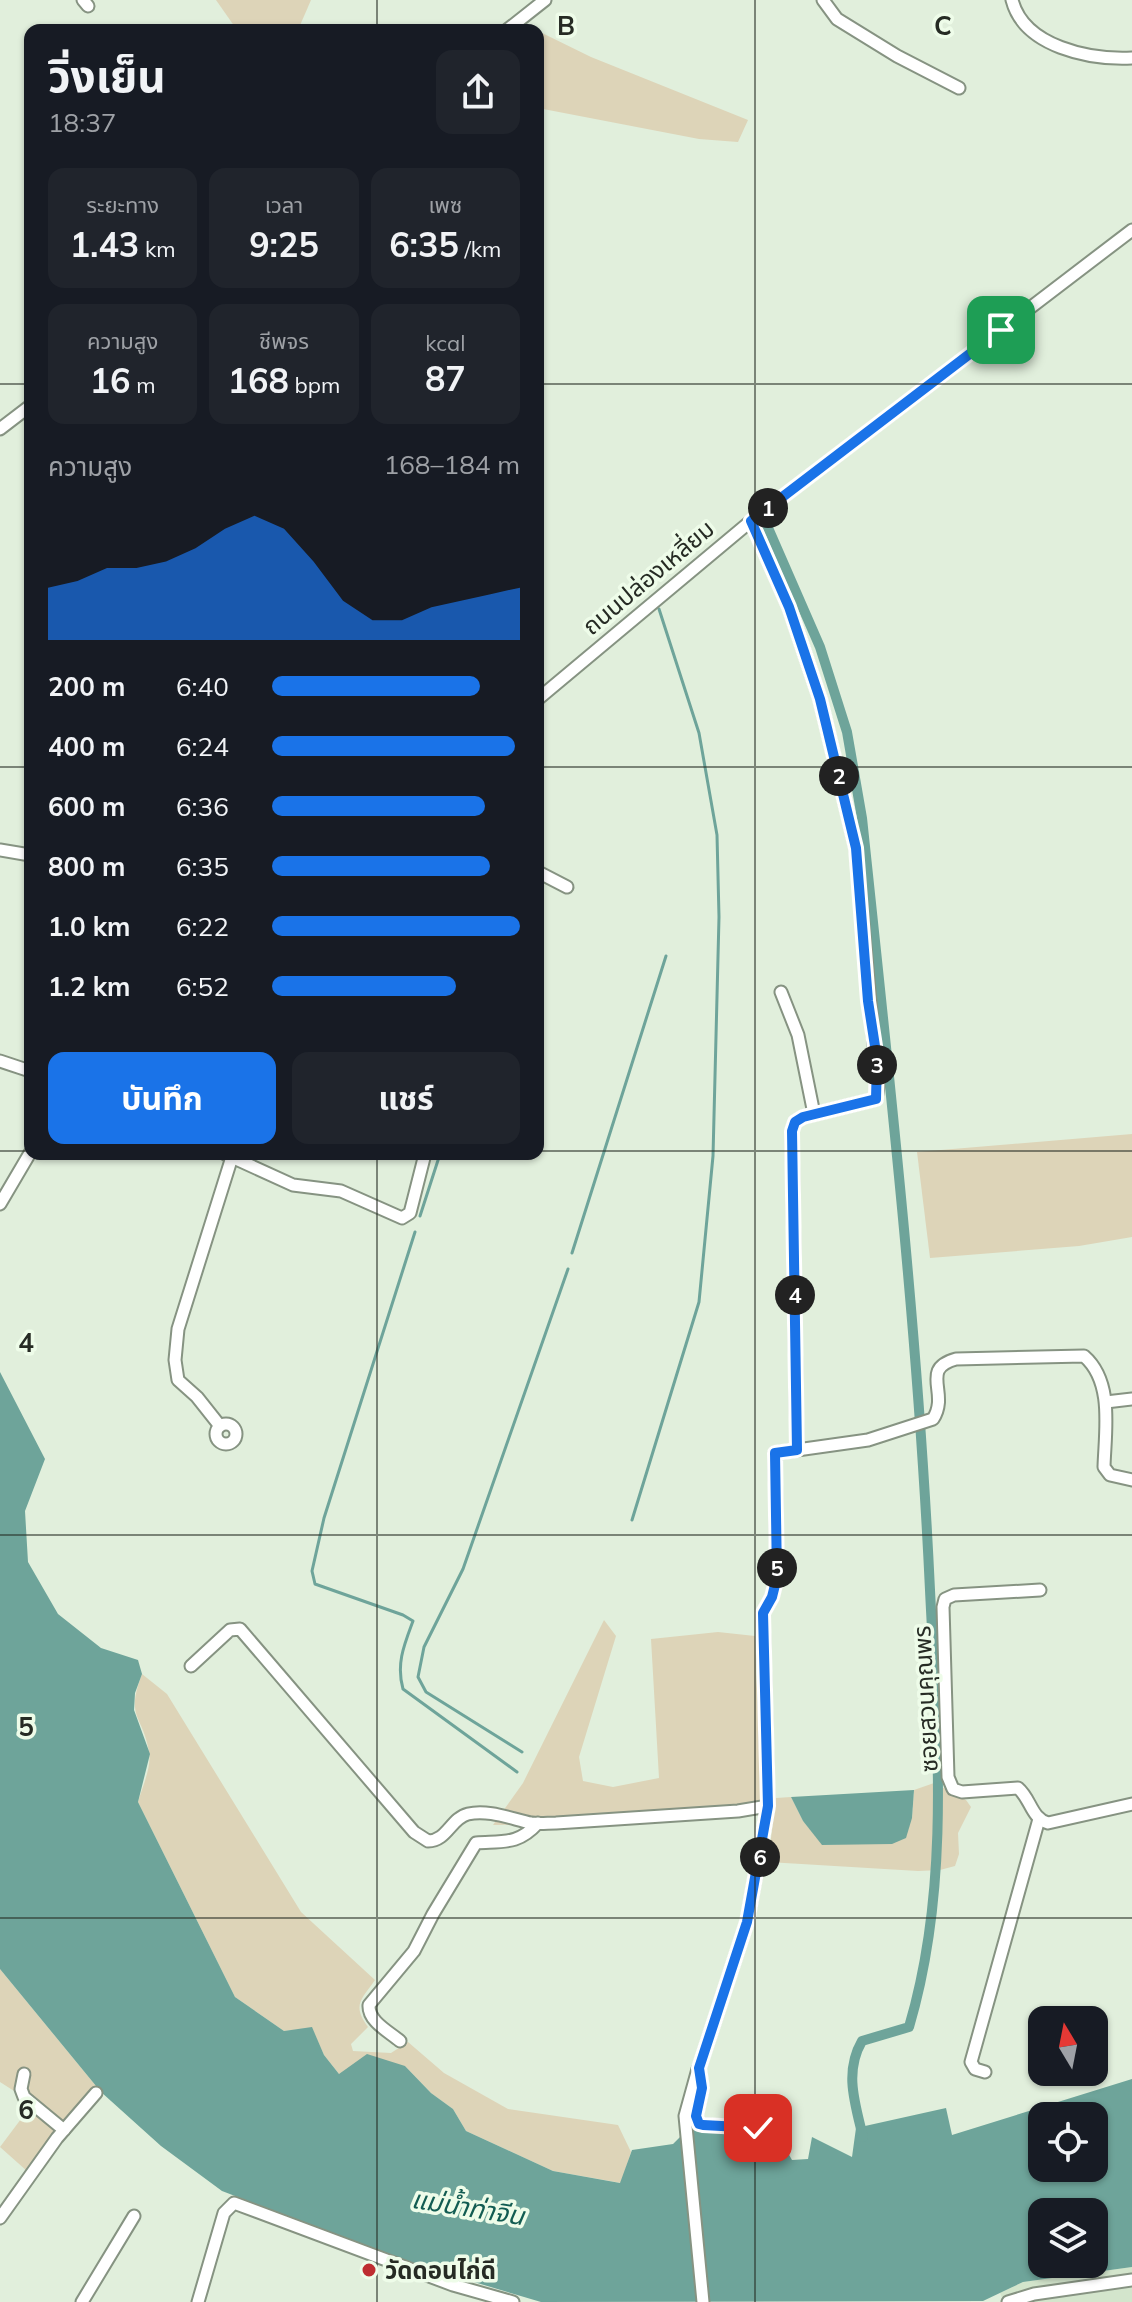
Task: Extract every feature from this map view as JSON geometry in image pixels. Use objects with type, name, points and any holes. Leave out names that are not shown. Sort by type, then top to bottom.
[{"type":"street","points":[[515,24],[545,0]]},
{"type":"street","points":[[823,0],[837,19],[897,56],[959,88]]},
{"type":"street","points":[[1012,0],[1027,28],[1058,45],[1093,57],[1132,58]]},
{"type":"street","name":"ถนนปล่องเหลี่ยม","points":[[544,694],[751,521],[1132,230]]},
{"type":"street","points":[[0,429],[24,411]]},
{"type":"street","points":[[751,521],[789,607],[820,699],[856,848],[868,1001],[877,1059],[876,1099],[814,1114],[795,1122],[792,1131],[797,1450]]},
{"type":"street","points":[[0,850],[24,854]]},
{"type":"street","points":[[544,875],[567,887]]},
{"type":"street","points":[[781,992],[798,1035],[814,1114]]},
{"type":"street","points":[[0,1061],[24,1069]]},
{"type":"street","points":[[0,1204],[26,1160]]},
{"type":"street","points":[[220,1426],[197,1397],[178,1380],[175,1360],[178,1329],[227,1160]]},
{"type":"street","points":[[237,1160],[293,1185],[341,1191],[402,1218],[410,1213],[423,1160]]},
{"type":"street","points":[[703,2302],[685,2116],[747,1922],[768,1806],[763,1613],[772,1597],[777,1577],[775,1453],[868,1440],[933,1419],[939,1403],[937,1370],[942,1363],[956,1359],[1084,1356],[1097,1372],[1106,1402],[1104,1467],[1110,1475],[1132,1480]]},
{"type":"street","points":[[1106,1402],[1132,1399]]},
{"type":"street","name":"ซอยสวนคุณพร","points":[[1039,1819],[1018,1788],[962,1792],[953,1789],[948,1777],[943,1607],[945,1599],[954,1595],[1040,1590]]},
{"type":"street","points":[[191,1666],[230,1630],[240,1629],[422,1839],[437,1840],[462,1816],[471,1813],[538,1823],[738,1811],[768,1806]]},
{"type":"street","points":[[985,2072],[975,2069],[971,2062],[1039,1819],[1048,1823],[1132,1804]]},
{"type":"street","points":[[400,2041],[375,2021],[368,2011],[369,2005],[414,1951],[476,1843],[518,1840],[526,1837],[538,1823]]},
{"type":"street","points":[[699,2068],[702,2088],[696,2116],[699,2124],[758,2128]]},
{"type":"street","points":[[24,2074],[21,2089],[24,2097],[64,2130]]},
{"type":"street","points":[[0,2218],[64,2130],[96,2093]]},
{"type":"street","points":[[198,2302],[224,2213],[234,2203],[439,2280],[513,2302]]},
{"type":"street","points":[[82,2302],[134,2216]]},
{"type":"street","points":[[1008,2302],[1034,2294],[1132,2280]]},
{"type":"shaded area","points":[[216,0],[311,0],[301,24],[233,24]]},
{"type":"shaded area","points":[[544,34],[591,57],[748,120],[738,142],[699,139],[544,109]]},
{"type":"shaded area","points":[[1132,1134],[1132,1237],[1079,1246],[930,1258],[917,1152]]},
{"type":"shaded area","points":[[604,1620],[616,1636],[579,1757],[583,1781],[613,1787],[659,1778],[651,1639],[718,1632],[755,1636],[761,1815],[624,1823],[493,1825],[523,1783]]},
{"type":"shaded area","points":[[142,1674],[167,1694],[301,1912],[375,1980],[360,2003],[360,2013],[368,2027],[351,2044],[353,2051],[391,2053],[408,2042],[444,2073],[508,2109],[618,2125],[631,2152],[621,2183],[553,2171],[466,2131],[453,2109],[431,2093],[405,2066],[339,2074],[324,2055],[312,2028],[284,2031],[235,1997],[138,1802],[150,1758],[135,1708]]},
{"type":"shaded area","points":[[934,1783],[966,1800],[971,1807],[958,1833],[959,1854],[955,1866],[918,1871],[768,1862],[776,1798],[791,1797],[803,1821],[823,1845],[840,1844],[912,1818],[914,1790]]},
{"type":"shaded area","points":[[0,1969],[101,2092],[75,2123],[66,2121],[27,2171],[0,2147],[33,2103],[0,2082]]},
{"type":"shaded area","points":[[1132,2267],[1132,2302],[1004,2302],[1000,2293],[1023,2282],[1052,2278],[1108,2278],[1108,2270]]},
{"type":"water","name":"แม่น้ำท่าจีน","points":[[0,1372],[45,1459],[25,1511],[28,1562],[58,1614],[101,1648],[138,1660],[142,1674],[135,1693],[134,1710],[150,1754],[138,1802],[235,1997],[284,2031],[312,2027],[324,2055],[339,2074],[367,2054],[405,2066],[431,2093],[453,2109],[466,2131],[553,2171],[620,2183],[632,2150],[673,2144],[688,2129],[758,2136],[783,2144],[792,2160],[808,2159],[812,2137],[852,2157],[856,2128],[946,2108],[952,2135],[1028,2111],[1028,2182],[1108,2182],[1108,2102],[1058,2102],[1132,2079],[1132,2267],[1108,2270],[1108,2198],[1028,2198],[1028,2278],[1052,2278],[1023,2282],[983,2301],[541,2302],[417,2265],[222,2191],[161,2146],[101,2092],[0,1969]]},
{"type":"water","points":[[914,1790],[912,1818],[906,1838],[892,1844],[822,1845],[803,1821],[791,1797]]},
{"type":"waterway","points":[[765,521],[820,647],[847,732],[862,818],[902,1204],[925,1493],[938,1755],[936,1865],[931,1920],[909,2027],[862,2041],[853,2064],[853,2088],[863,2137]]},
{"type":"waterway","points":[[632,1520],[699,1302],[713,1156],[719,917],[717,835],[699,733],[659,609]]},
{"type":"waterway","points":[[572,1253],[666,956]]},
{"type":"waterway","points":[[420,1216],[438,1160]]},
{"type":"waterway","points":[[415,1232],[324,1518],[312,1571],[315,1584],[413,1621],[401,1663],[403,1689],[517,1772]]},
{"type":"waterway","points":[[522,1752],[426,1692],[418,1677],[424,1647],[463,1569],[568,1269]]},
{"type":"place","name":"วัดดอนไก่ดี","points":[[369,2270]]},
{"type":"route","points":[[758,2128],[703,2125],[699,2124],[696,2116],[702,2088],[698,2071],[747,1922],[770,1788],[763,1613],[772,1597],[777,1577],[775,1453],[797,1450],[792,1131],[795,1122],[803,1117],[876,1099],[878,1087],[856,848],[820,699],[789,607],[751,521],[1001,330]]}]
